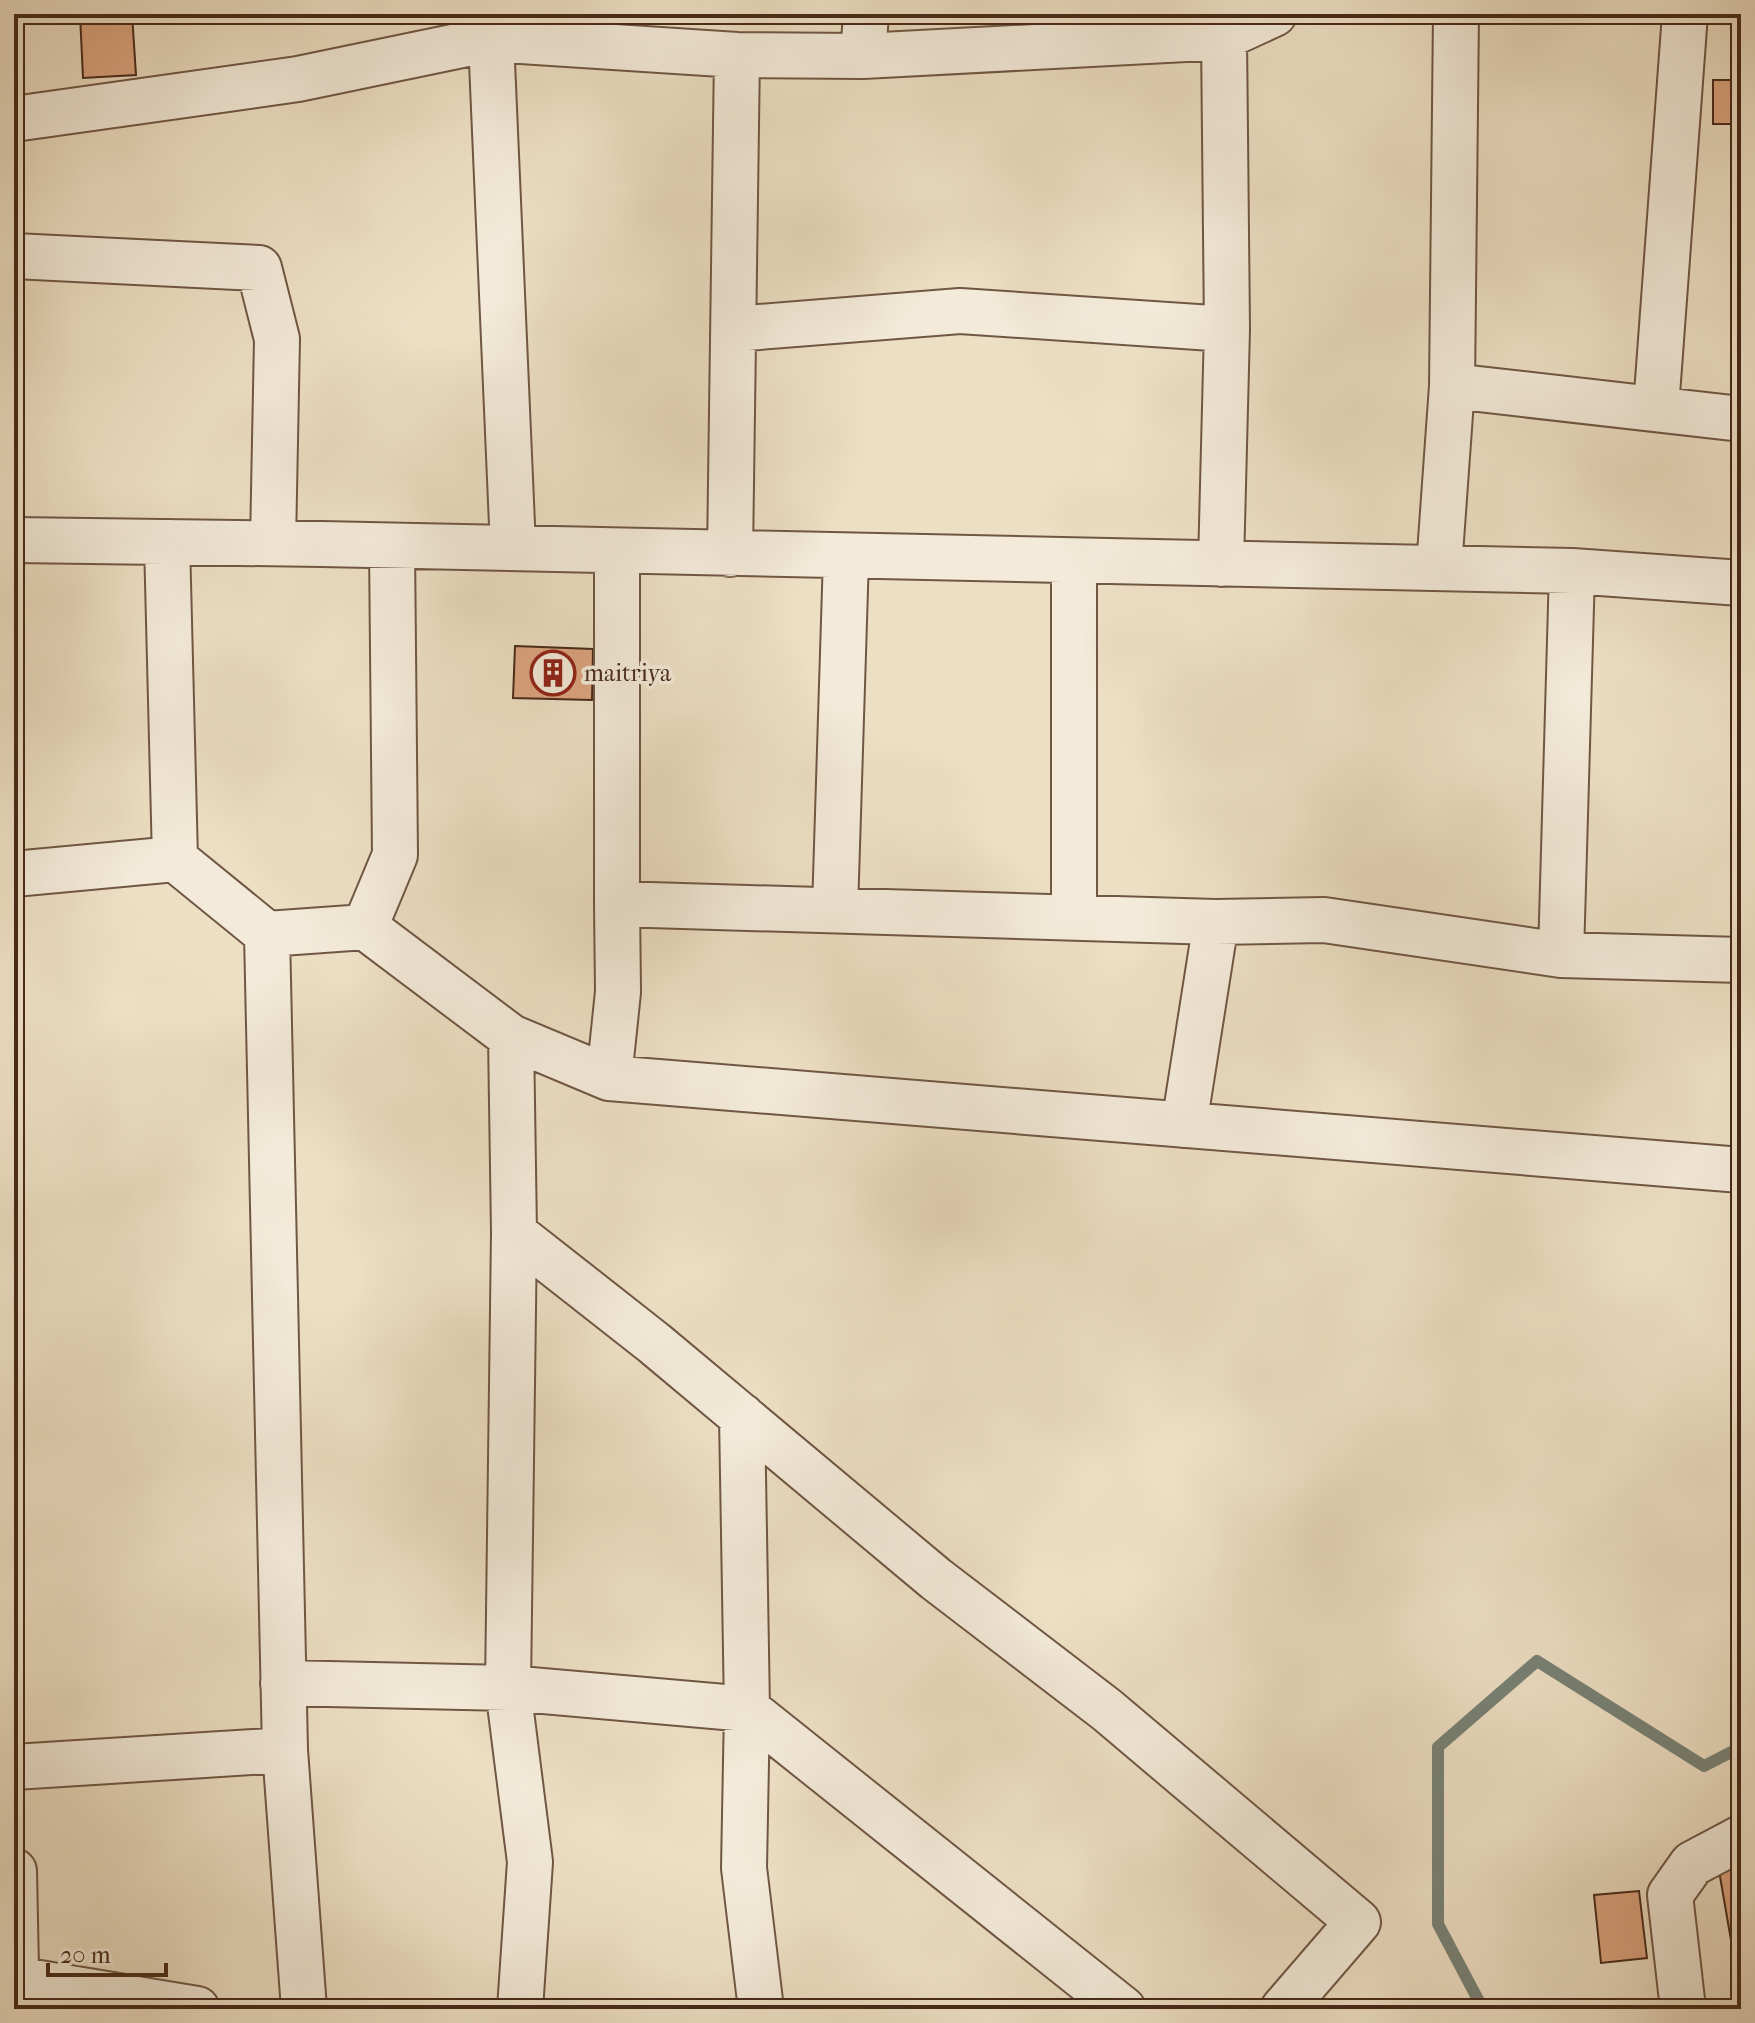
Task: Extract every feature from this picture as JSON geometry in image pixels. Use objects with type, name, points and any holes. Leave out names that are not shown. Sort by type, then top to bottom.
[{"type":"street","points":[[14,119],[298,79],[492,26],[737,55],[864,35],[1224,37],[1274,14]]},
{"type":"street","points":[[1439,568],[1452,386],[1456,14]]},
{"type":"street","points":[[1656,408],[1685,14]]},
{"type":"street","points":[[492,26],[513,548]]},
{"type":"street","points":[[1221,564],[1227,329],[1224,37]]},
{"type":"street","points":[[730,554],[737,55]]},
{"type":"street","points":[[14,256],[259,268],[277,339],[273,543]]},
{"type":"street","points":[[734,329],[960,311],[1227,329]]},
{"type":"street","points":[[1452,386],[1741,419]]},
{"type":"street","points":[[14,540],[1572,571],[1741,583]]},
{"type":"street","points":[[167,542],[175,859]]},
{"type":"street","points":[[365,927],[395,855],[392,546]]},
{"type":"street","points":[[609,1078],[618,992],[617,551]]},
{"type":"street","points":[[835,910],[846,557]]},
{"type":"street","points":[[1074,561],[1074,916]]},
{"type":"street","points":[[1561,955],[1572,571]]},
{"type":"street","points":[[14,874],[175,859],[267,934],[365,927],[511,1037],[609,1078],[1741,1170]]},
{"type":"street","points":[[617,904],[1216,922],[1324,920],[1561,955],[1741,960]]},
{"type":"street","points":[[1184,1125],[1216,922]]},
{"type":"street","points":[[267,934],[285,1750],[304,2009]]},
{"type":"street","points":[[511,1037],[514,1233],[508,1688],[530,1862],[520,2009]]},
{"type":"street","points":[[514,1233],[654,1343],[936,1579],[1107,1710],[1358,1922],[1283,2009]]},
{"type":"street","points":[[742,1416],[747,1709],[744,1868],[761,2009]]},
{"type":"street","points":[[283,1683],[508,1688],[747,1709],[1123,2009]]},
{"type":"street","points":[[14,1767],[285,1750]]},
{"type":"street","points":[[1683,2009],[1670,1895],[1692,1864],[1741,1838]]},
{"type":"street","points":[[14,1871],[16,1970],[24,1995],[197,2009]]},
{"type":"building","points":[[80,14],[132,14],[136,75],[83,78]]},
{"type":"building","points":[[1713,80],[1741,80],[1741,124],[1713,124]]},
{"type":"building","name":"maitriya","points":[[515,646],[593,649],[592,700],[513,698]]},
{"type":"building","points":[[1741,1859],[1741,1944],[1732,1946],[1718,1865]]},
{"type":"building","points":[[1639,1891],[1647,1958],[1601,1963],[1594,1895]]},
{"type":"waterway","points":[[1483,2009],[1438,1924],[1438,1747],[1537,1661],[1704,1766],[1741,1747]]},
{"type":"place","name":"maitriya","points":[[553,673]]}]
